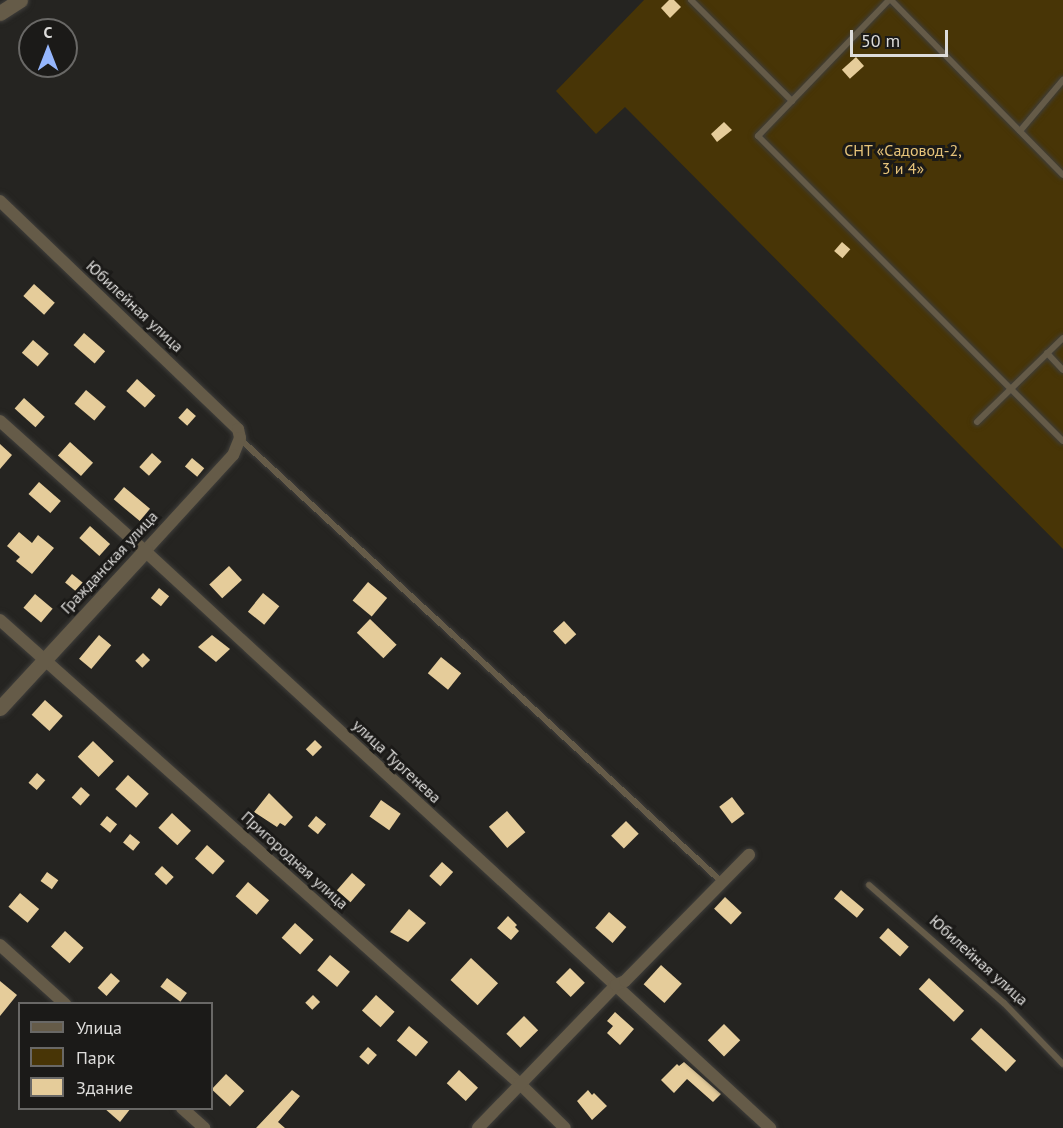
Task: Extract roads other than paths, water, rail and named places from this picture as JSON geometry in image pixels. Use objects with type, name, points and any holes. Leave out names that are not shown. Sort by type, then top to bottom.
[{"type":"street","points":[[0,13],[20,0]]},
{"type":"street","name":"Юбилейная улица","points":[[0,201],[233,421],[240,438]]},
{"type":"street","name":"улица Тургенева","points":[[0,421],[145,551],[770,1128]]},
{"type":"street","name":"Гражданская улица","points":[[0,708],[233,455],[240,438]]},
{"type":"street","name":"Пригородная улица","points":[[0,620],[519,1083],[565,1128]]},
{"type":"street","points":[[478,1128],[616,985],[625,981],[749,855]]},
{"type":"street","points":[[0,945],[63,1002]]},
{"type":"street","points":[[184,1110],[204,1128]]},
{"type":"lane","points":[[691,0],[792,100]]},
{"type":"lane","points":[[1063,175],[890,0],[758,136],[1063,441]]},
{"type":"lane","points":[[1020,131],[1063,80]]},
{"type":"lane","points":[[977,422],[1063,338]]},
{"type":"lane","points":[[1047,353],[1063,370]]},
{"type":"lane","points":[[240,438],[722,882]]},
{"type":"lane","name":"Юбилейная улица","points":[[869,885],[1004,1003],[1063,1064]]},
{"type":"park label","name":"СНТ «Садовод-2, 3 и 4»","points":[[903,159]]}]
